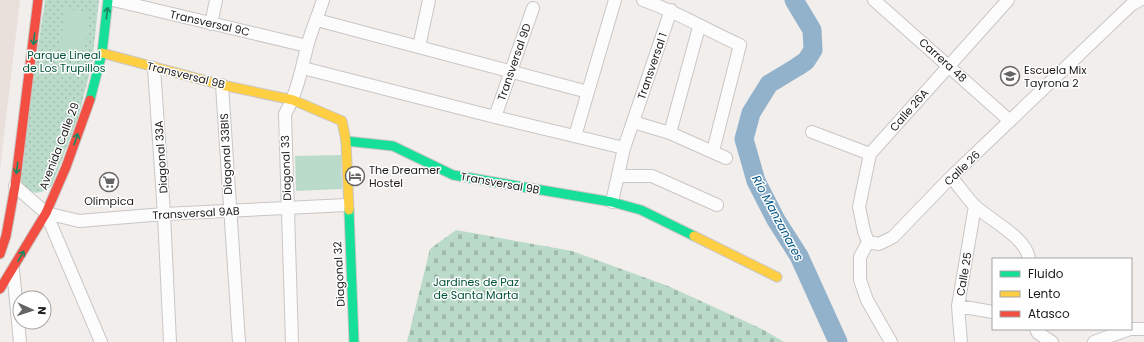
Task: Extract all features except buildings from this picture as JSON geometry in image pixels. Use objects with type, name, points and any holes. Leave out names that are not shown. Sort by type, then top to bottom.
[{"type":"street","points":[[0,254],[6,236],[15,186],[38,0]]},
{"type":"street","name":"Avenida Calle 29","points":[[0,289],[13,270],[46,213],[73,146],[90,98],[102,53],[108,0]]},
{"type":"street","name":"Transversal 9C","points":[[113,0],[307,46]]},
{"type":"street","points":[[211,24],[216,0]]},
{"type":"street","name":"Diagonal 33","points":[[292,342],[285,114],[293,100],[303,68],[307,46],[323,0]]},
{"type":"street","points":[[419,47],[428,0]]},
{"type":"street","points":[[575,136],[615,0]]},
{"type":"street","points":[[643,0],[671,10],[699,27],[740,44],[713,151]]},
{"type":"street","name":"Calle 26A","points":[[868,242],[864,232],[859,207],[870,154],[1008,0]]},
{"type":"street","name":"Carrera 48","points":[[876,1],[1010,121]]},
{"type":"street","name":"Calle 26","points":[[868,242],[879,244],[893,237],[952,177],[1132,2]]},
{"type":"street","name":"Transversal 9D","points":[[495,117],[510,70],[533,8]]},
{"type":"street","name":"Transversal 1","points":[[633,122],[671,10]]},
{"type":"street","points":[[317,20],[510,70],[588,92]]},
{"type":"street","points":[[670,133],[699,27]]},
{"type":"street","name":"Transversal 9B","points":[[102,53],[222,85],[293,100],[342,121],[346,141],[347,205]]},
{"type":"street","name":"Diagonal 33A","points":[[154,68],[164,214],[170,342]]},
{"type":"street","points":[[303,68],[624,148]]},
{"type":"street","name":"Diagonal 33BIS","points":[[222,85],[239,342]]},
{"type":"street","points":[[612,202],[624,148],[633,122],[670,133],[726,158]]},
{"type":"street","points":[[812,132],[870,154]]},
{"type":"street","name":"Transversal 9B","points":[[346,141],[393,146],[453,175],[612,202],[641,210],[777,277]]},
{"type":"street","points":[[618,176],[652,176],[717,205]]},
{"type":"street","points":[[952,177],[975,206],[1021,242],[1029,252],[1030,258]]},
{"type":"street","points":[[15,186],[46,213],[101,342]]},
{"type":"street","name":"Transversal 9AB","points":[[46,213],[78,221],[164,214],[347,205]]},
{"type":"street","name":"Diagonal 32","points":[[347,205],[354,342]]},
{"type":"street","name":"Calle 25","points":[[961,342],[958,306],[975,206]]},
{"type":"street","points":[[868,242],[860,257],[860,280],[867,300],[891,342]]},
{"type":"street","points":[[13,270],[20,342]]},
{"type":"street","points":[[958,306],[992,312]]},
{"type":"street","points":[[1132,329],[1144,329]]},
{"type":"street","points":[[1036,330],[1038,333],[1052,342]]},
{"type":"street","points":[[1094,342],[1127,330]]},
{"type":"shaded area","points":[[0,0],[20,0],[0,169]]},
{"type":"green space","name":"Parque Lineal de Los Trupillos","points":[[45,0],[99,0],[92,64],[78,118],[52,185],[42,192],[37,193],[29,190],[22,183],[19,177]]},
{"type":"green space","points":[[65,9],[89,12],[84,56],[60,53]]},
{"type":"green space","points":[[341,155],[342,189],[296,191],[295,156]]},
{"type":"green space","name":"Jardines de Paz de Santa Marta","points":[[456,230],[572,251],[668,286],[762,329],[784,342],[407,342],[430,249]]},
{"type":"waterway","name":"Río Manzanares","points":[[794,0],[812,30],[813,50],[806,61],[769,84],[751,113],[744,139],[756,181],[776,220],[799,256],[838,342]]},
{"type":"traffic: fast","points":[[90,100],[102,53],[108,0]]},
{"type":"traffic: fast","points":[[346,141],[393,146],[453,175],[612,202],[641,210],[694,236]]},
{"type":"traffic: fast","points":[[349,210],[354,342]]},
{"type":"traffic: slow","points":[[102,53],[222,85],[293,100],[342,121],[346,141],[349,210]]},
{"type":"traffic: slow","points":[[694,236],[777,277]]},
{"type":"traffic: jam","points":[[0,254],[6,236],[15,186],[38,0]]},
{"type":"traffic: jam","points":[[0,289],[46,213],[66,167],[90,100]]},
{"type":"place","name":"Escuela Mix Tayrona 2","points":[[1010,76]]},
{"type":"place","name":"The Dreamer Hostel","points":[[355,176]]},
{"type":"place","name":"Olímpica","points":[[109,182]]}]
